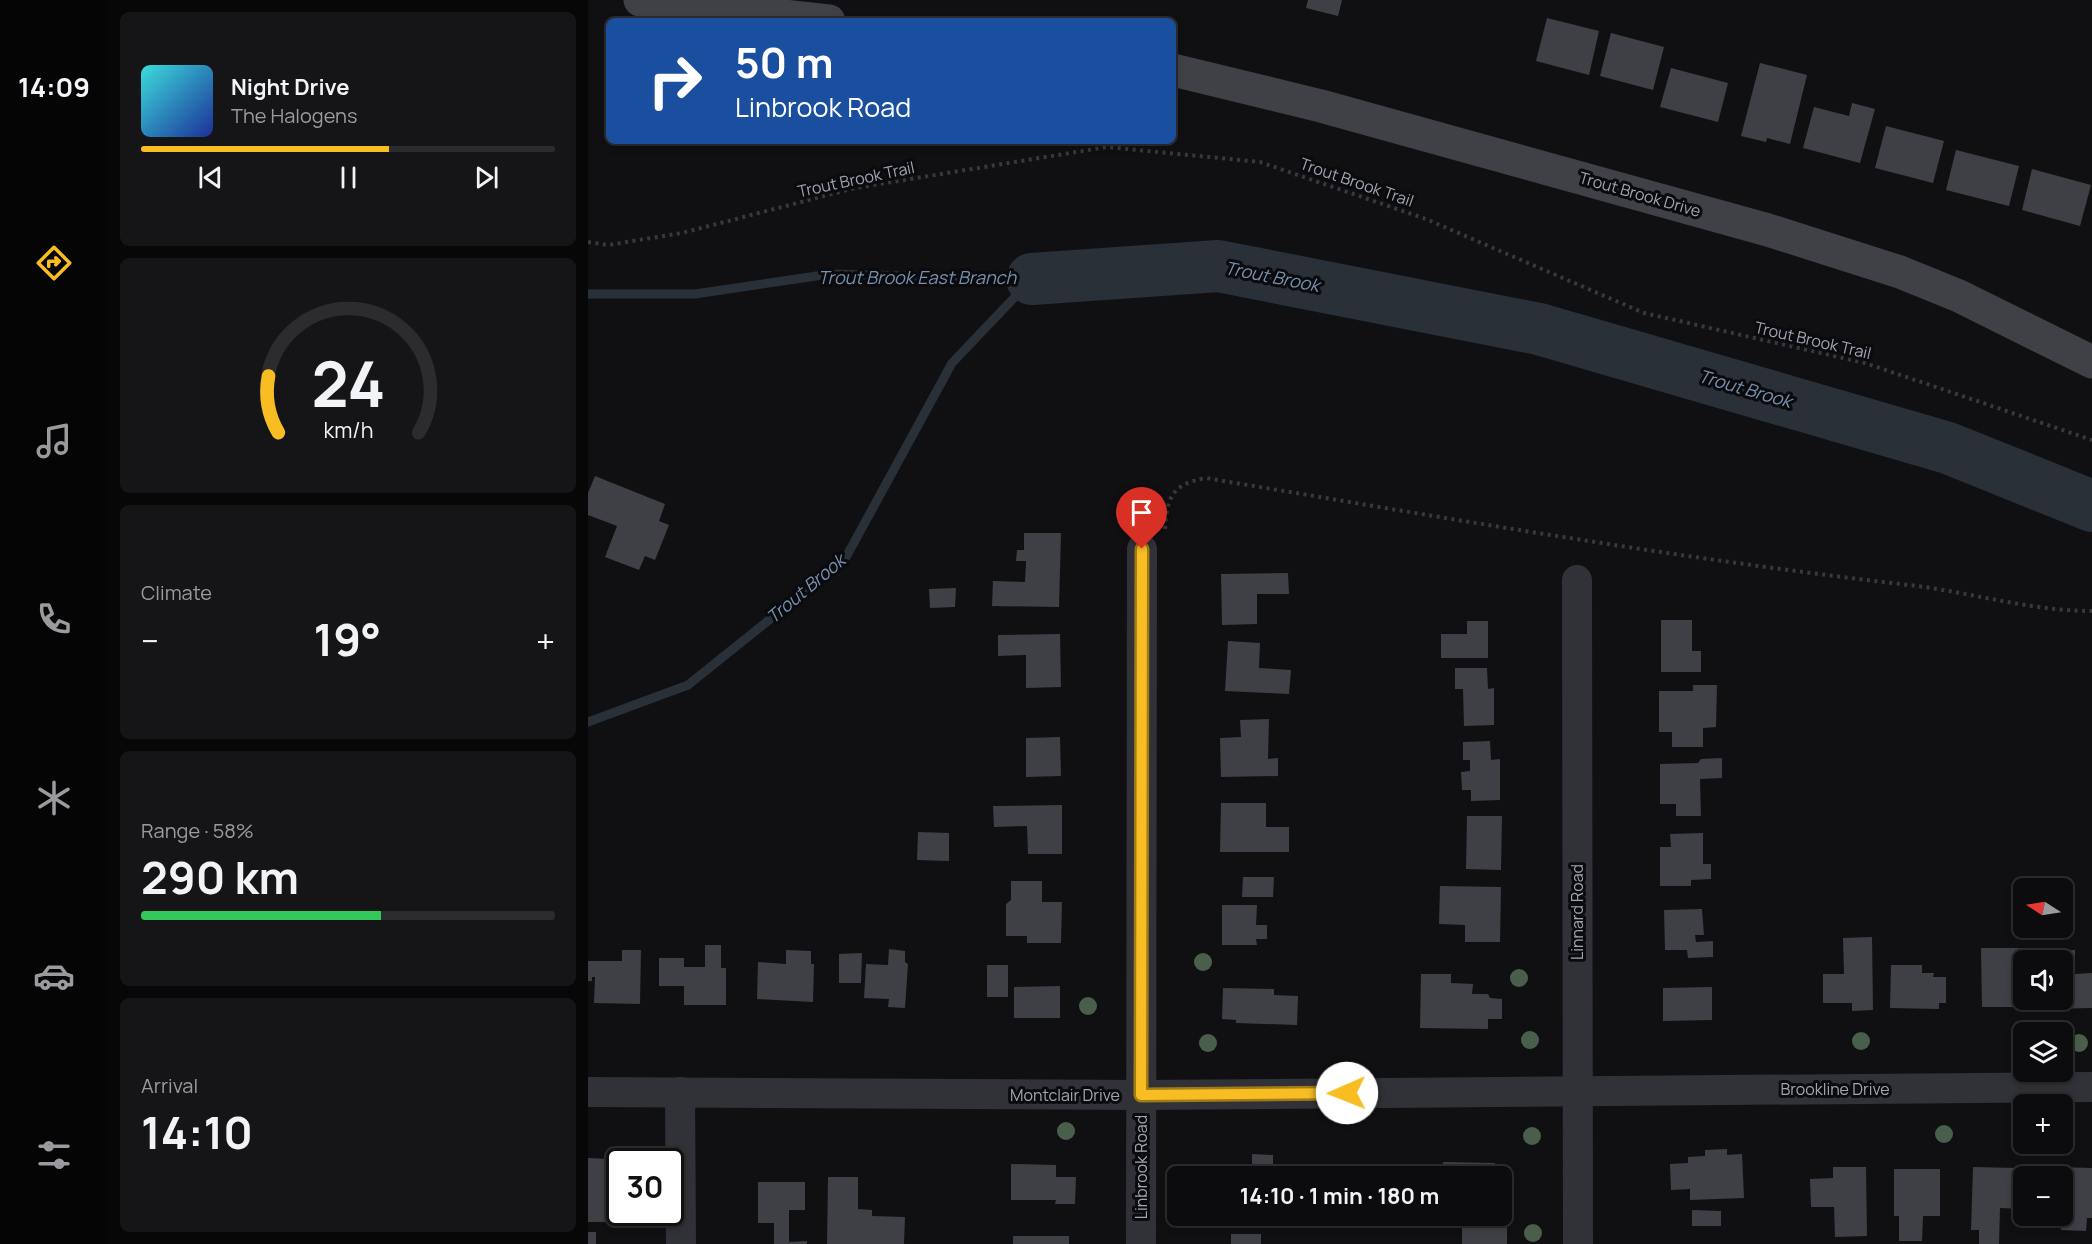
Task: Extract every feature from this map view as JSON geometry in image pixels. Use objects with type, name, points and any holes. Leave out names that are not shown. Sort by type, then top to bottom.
[{"type":"main road","points":[[640,0],[802,18]]},
{"type":"main road","name":"Trout Brook Drive","points":[[1176,71],[1321,106],[1768,230],[1900,272],[1949,292],[2092,362]]},
{"type":"street","name":"Linbrook Road","points":[[1141,1244],[1141,1095],[1153,540]]},
{"type":"street","name":"Linnard Road","points":[[1577,580],[1578,1244]]},
{"type":"street","name":"Brookline Drive","points":[[1578,1090],[2092,1087]]},
{"type":"street","name":"Montclair Drive","points":[[588,1092],[1141,1095],[1578,1090]]},
{"type":"street","points":[[680,1092],[681,1244]]},
{"type":"path","name":"Trout Brook Trail","points":[[588,242],[608,245],[682,233],[855,188],[1107,147],[1260,162],[1426,219],[1644,313],[1865,363],[2092,440]]},
{"type":"path","points":[[1153,540],[1172,496],[1188,481],[1206,478],[1579,540],[1812,574],[1956,591],[2063,611],[2092,611]]},
{"type":"building","points":[[1308,0],[1342,0],[1338,16],[1306,8]]},
{"type":"building","points":[[1547,18],[1599,31],[1589,75],[1536,61]]},
{"type":"building","points":[[1611,33],[1664,47],[1653,90],[1600,76]]},
{"type":"building","points":[[1760,63],[1807,75],[1790,144],[1767,138],[1766,142],[1741,136]]},
{"type":"building","points":[[1671,68],[1728,83],[1718,122],[1660,107]]},
{"type":"building","points":[[1852,103],[1875,109],[1860,163],[1803,148],[1814,107],[1849,116]]},
{"type":"building","points":[[1886,126],[1944,141],[1933,183],[1875,168]]},
{"type":"building","points":[[1956,150],[2019,166],[2009,206],[1946,190]]},
{"type":"building","points":[[2032,169],[2091,185],[2080,226],[2022,210]]},
{"type":"building","points":[[595,476],[665,504],[659,521],[669,525],[655,560],[645,556],[639,570],[605,557],[617,526],[588,515],[588,493]]},
{"type":"building","points":[[1024,533],[1061,533],[1059,607],[992,606],[993,581],[1025,582],[1026,561],[1016,561],[1017,550],[1024,550]]},
{"type":"building","points":[[1288,573],[1289,594],[1257,594],[1257,624],[1222,625],[1221,574]]},
{"type":"building","points":[[956,588],[955,607],[930,608],[929,589]]},
{"type":"building","points":[[1661,620],[1692,620],[1692,651],[1701,651],[1701,672],[1661,672]]},
{"type":"building","points":[[1467,621],[1488,621],[1488,658],[1441,658],[1441,634],[1467,634]]},
{"type":"building","points":[[1060,634],[1061,687],[1026,688],[1026,655],[998,656],[998,635]]},
{"type":"building","points":[[1228,641],[1260,643],[1259,668],[1291,670],[1289,694],[1225,691]]},
{"type":"building","points":[[1455,668],[1487,668],[1488,689],[1494,688],[1494,725],[1464,726],[1463,689],[1455,689]]},
{"type":"building","points":[[1693,685],[1717,685],[1716,727],[1703,728],[1703,747],[1672,747],[1672,732],[1659,732],[1659,691],[1693,691]]},
{"type":"building","points":[[1269,719],[1268,759],[1278,758],[1278,776],[1221,777],[1220,738],[1241,737],[1240,720]]},
{"type":"building","points":[[1060,737],[1061,776],[1026,777],[1026,738]]},
{"type":"building","points":[[1490,741],[1491,760],[1500,759],[1500,800],[1471,801],[1471,790],[1462,790],[1461,772],[1470,771],[1470,760],[1463,760],[1463,742]]},
{"type":"building","points":[[1722,758],[1722,778],[1700,779],[1701,816],[1676,816],[1676,804],[1660,804],[1660,764],[1698,763],[1701,759]]},
{"type":"building","points":[[1221,803],[1266,803],[1266,827],[1289,827],[1289,852],[1220,852]]},
{"type":"building","points":[[1062,805],[1062,854],[1028,854],[1027,826],[994,827],[993,806]]},
{"type":"building","points":[[1467,816],[1502,816],[1501,870],[1466,869]]},
{"type":"building","points":[[918,832],[949,833],[949,861],[917,860]]},
{"type":"building","points":[[1703,833],[1703,864],[1711,864],[1711,879],[1691,880],[1691,886],[1660,886],[1660,847],[1671,847],[1670,834]]},
{"type":"building","points":[[1243,877],[1274,877],[1273,897],[1242,897]]},
{"type":"building","points":[[1011,881],[1042,881],[1042,902],[1062,902],[1061,943],[1027,943],[1027,936],[1006,936],[1006,904],[1011,900]]},
{"type":"building","points":[[1440,886],[1501,887],[1500,942],[1465,942],[1465,925],[1439,924]]},
{"type":"building","points":[[1222,905],[1257,905],[1256,925],[1267,925],[1267,939],[1256,939],[1257,945],[1222,945]]},
{"type":"building","points":[[1702,909],[1704,935],[1695,935],[1696,942],[1713,941],[1713,957],[1688,958],[1687,950],[1665,950],[1664,910]]},
{"type":"building","points":[[1872,937],[1873,1010],[1852,1011],[1852,1003],[1823,1003],[1823,974],[1844,974],[1843,938]]},
{"type":"building","points":[[705,945],[721,945],[721,968],[726,968],[726,1005],[684,1005],[684,986],[659,986],[659,958],[684,958],[684,967],[705,967]]},
{"type":"building","points":[[1981,948],[2022,948],[2022,950],[2013,950],[2013,1007],[1982,1007]]},
{"type":"building","points":[[889,949],[905,951],[905,962],[908,964],[905,1008],[888,1007],[889,999],[864,998],[866,964],[888,965]]},
{"type":"building","points":[[622,950],[641,950],[640,1004],[594,1003],[595,977],[592,977],[592,981],[588,981],[588,961],[622,961]]},
{"type":"building","points":[[786,950],[811,951],[811,964],[814,964],[813,1002],[757,999],[758,962],[786,964]]},
{"type":"building","points":[[2073,950],[2075,950],[2075,974],[2092,973],[2092,1008],[2073,1008]]},
{"type":"building","points":[[862,953],[861,983],[839,983],[839,954]]},
{"type":"building","points":[[987,965],[1008,965],[1008,997],[987,997]]},
{"type":"building","points":[[1891,965],[1922,965],[1922,973],[1934,973],[1933,977],[1946,977],[1946,1003],[1939,1003],[1939,1009],[1890,1008]]},
{"type":"building","points":[[1421,974],[1451,974],[1451,983],[1473,984],[1472,994],[1488,994],[1490,998],[1502,999],[1502,1019],[1488,1019],[1488,1029],[1420,1028]]},
{"type":"building","points":[[1060,986],[1060,1018],[1014,1018],[1014,987]]},
{"type":"building","points":[[1712,987],[1712,1020],[1663,1021],[1663,988]]},
{"type":"building","points":[[1223,988],[1274,989],[1274,995],[1298,996],[1297,1025],[1236,1023],[1236,1020],[1222,1019]]},
{"type":"building","points":[[1727,1149],[1727,1155],[1742,1154],[1744,1198],[1690,1200],[1690,1189],[1671,1190],[1670,1164],[1688,1163],[1688,1157],[1705,1156],[1705,1150]]},
{"type":"building","points":[[1252,1154],[1273,1155],[1273,1165],[1289,1166],[1253,1166]]},
{"type":"building","points":[[588,1158],[606,1159],[606,1222],[588,1222]]},
{"type":"building","points":[[1443,1162],[1495,1163],[1495,1166],[1443,1166]]},
{"type":"building","points":[[1011,1164],[1056,1165],[1056,1177],[1076,1177],[1075,1204],[1055,1204],[1056,1200],[1011,1200]]},
{"type":"building","points":[[1833,1167],[1866,1167],[1867,1236],[1835,1237],[1834,1207],[1811,1207],[1810,1179],[1833,1178]]},
{"type":"building","points":[[1973,1167],[2013,1168],[2013,1209],[2000,1208],[1999,1244],[1979,1244],[1979,1230],[1971,1230]]},
{"type":"building","points":[[2073,1167],[2092,1168],[2092,1218],[2087,1218],[2086,1231],[2061,1230],[2061,1226],[2073,1226]]},
{"type":"building","points":[[1894,1169],[1940,1169],[1940,1216],[1923,1216],[1922,1241],[1899,1241],[1899,1216],[1894,1216]]},
{"type":"building","points":[[828,1177],[858,1177],[858,1209],[872,1210],[872,1216],[905,1217],[904,1244],[827,1244]]},
{"type":"building","points":[[758,1182],[805,1182],[805,1210],[789,1210],[789,1242],[807,1241],[807,1244],[774,1244],[774,1223],[758,1223]]},
{"type":"building","points":[[1692,1210],[1721,1211],[1721,1226],[1692,1226]]},
{"type":"building","points":[[1470,1226],[1507,1226],[1507,1244],[1462,1244],[1462,1228],[1470,1228]]},
{"type":"building","points":[[588,1232],[596,1232],[596,1244],[588,1244]]},
{"type":"building","points":[[1231,1234],[1261,1234],[1261,1244],[1231,1244]]},
{"type":"building","points":[[1013,1236],[1069,1236],[1069,1244],[1013,1244]]},
{"type":"waterway","name":"Trout Brook","points":[[1032,279],[1218,266],[1539,329],[1948,448],[2092,506]]},
{"type":"waterway","name":"Trout Brook East Branch","points":[[588,294],[695,294],[830,274],[1032,279]]},
{"type":"waterway","name":"Trout Brook","points":[[588,722],[688,685],[845,559],[952,363],[1032,279]]},
{"type":"route","points":[[1142,549],[1141,1095],[1347,1093]]}]
